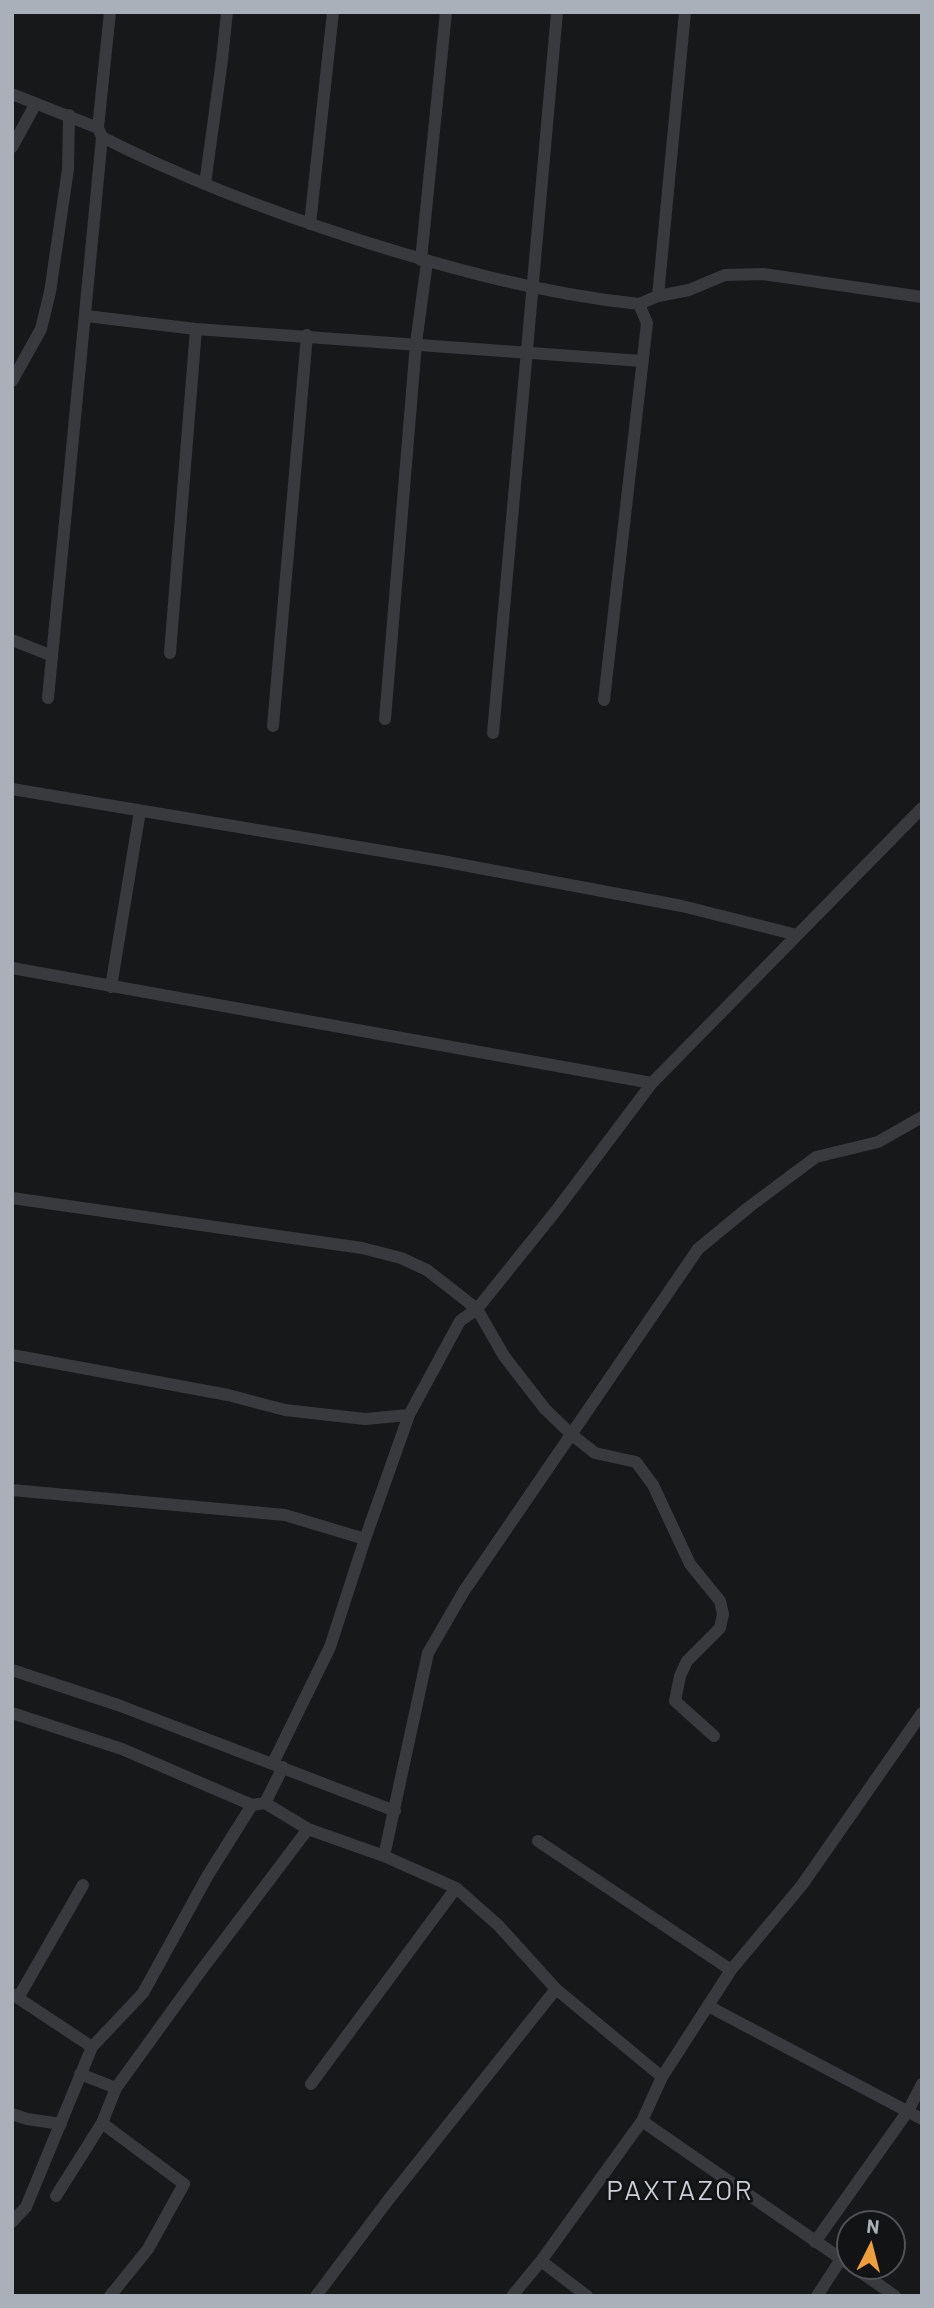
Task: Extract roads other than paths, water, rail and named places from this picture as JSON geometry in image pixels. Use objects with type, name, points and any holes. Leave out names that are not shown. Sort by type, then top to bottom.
[{"type":"street","points":[[48,698],[50,655],[86,316],[110,12]]},
{"type":"street","points":[[205,184],[226,12]]},
{"type":"street","points":[[310,224],[333,12]]},
{"type":"street","points":[[386,719],[446,12]]},
{"type":"street","points":[[493,733],[557,12]]},
{"type":"street","points":[[658,296],[685,12]]},
{"type":"street","points":[[12,94],[35,105],[69,115],[205,184],[310,224],[424,261],[533,288],[639,304],[658,296],[689,290],[725,275],[763,274],[922,297]]},
{"type":"street","points":[[12,147],[35,105]]},
{"type":"street","points":[[12,381],[41,329],[50,292],[68,169],[69,115]]},
{"type":"street","points":[[604,700],[647,323],[639,304]]},
{"type":"street","points":[[86,316],[196,328],[642,361]]},
{"type":"street","points":[[170,653],[196,328]]},
{"type":"street","points":[[273,726],[307,335]]},
{"type":"street","points":[[12,640],[50,655]]},
{"type":"street","points":[[12,789],[443,861],[682,906],[797,935]]},
{"type":"street","points":[[12,2222],[26,2207],[92,2047],[142,1993],[208,1875],[258,1804],[278,1765],[330,1647],[409,1415],[460,1321],[477,1309],[555,1212],[652,1083],[922,808]]},
{"type":"street","points":[[111,987],[140,811]]},
{"type":"street","points":[[12,968],[652,1083]]},
{"type":"street","points":[[384,1856],[428,1653],[464,1591],[698,1249],[817,1157],[878,1142],[922,1117]]},
{"type":"street","points":[[12,1198],[362,1248],[401,1258],[427,1270],[477,1309],[504,1356],[545,1409],[572,1435],[595,1453],[636,1462],[653,1485],[690,1564],[720,1601],[723,1614],[720,1628],[687,1661],[680,1676],[675,1701],[714,1736]]},
{"type":"street","points":[[12,1355],[228,1395],[285,1410],[365,1419],[409,1415]]},
{"type":"street","points":[[12,1490],[285,1515],[365,1539]]},
{"type":"street","points":[[12,1670],[118,1705],[395,1811]]},
{"type":"street","points":[[12,1713],[122,1749],[258,1804],[308,1829],[384,1856],[456,1888],[498,1925],[556,1989],[662,2077]]},
{"type":"street","points":[[512,2296],[541,2261],[642,2121],[662,2077],[731,1970],[802,1885],[922,1713]]},
{"type":"street","points":[[56,2196],[102,2123],[116,2088],[308,1829]]},
{"type":"street","points":[[538,1841],[731,1970]]},
{"type":"street","points":[[83,1885],[15,1996],[92,2047]]},
{"type":"street","points":[[311,2084],[456,1888]]},
{"type":"street","points":[[316,2296],[389,2199],[556,1989]]},
{"type":"street","points":[[708,2006],[922,2119]]},
{"type":"street","points":[[80,2074],[116,2088]]},
{"type":"street","points":[[815,2242],[908,2111],[922,2084]]},
{"type":"street","points":[[12,2114],[61,2124]]},
{"type":"street","points":[[642,2121],[836,2255]]},
{"type":"street","points":[[102,2123],[184,2184],[148,2249],[110,2296]]},
{"type":"street","points":[[541,2261],[587,2296]]},
{"type":"street","points":[[817,2296],[836,2276]]},
{"type":"street","points":[[872,2280],[895,2296]]},
{"type":"district","name":"PAXTAZOR","points":[[680,2191]]}]
